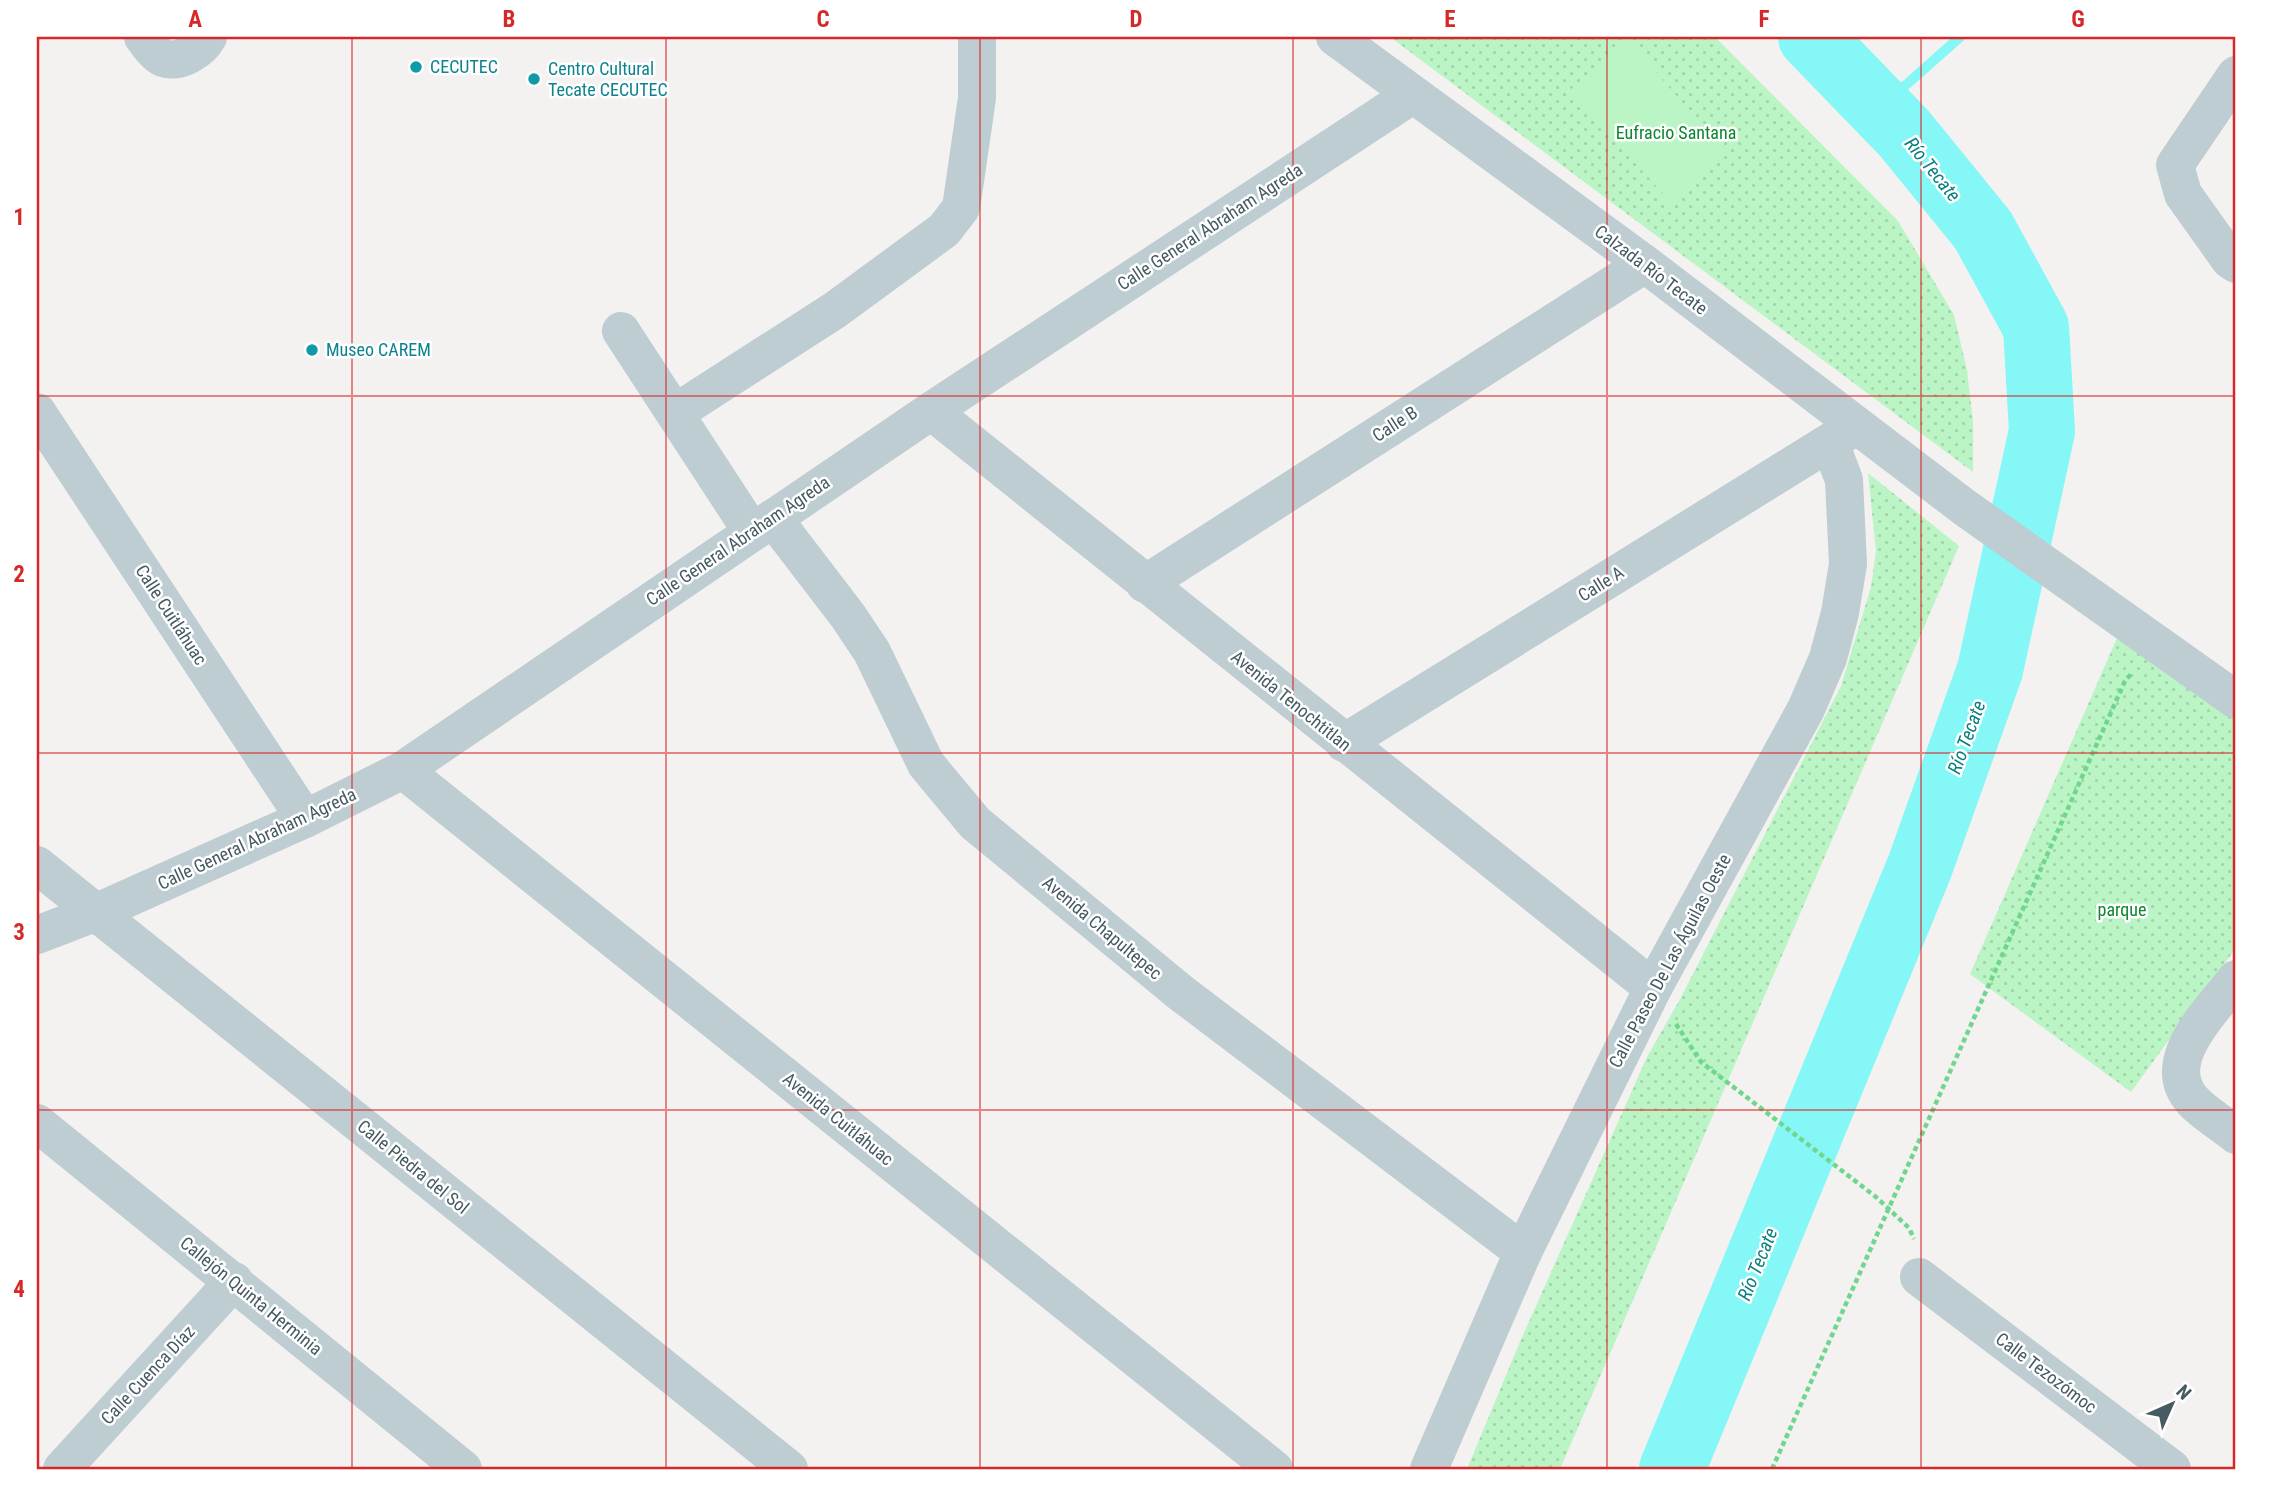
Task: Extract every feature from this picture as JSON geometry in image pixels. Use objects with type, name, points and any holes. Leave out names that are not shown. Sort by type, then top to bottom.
[{"type":"street","points":[[143,37],[150,47],[164,58],[176,59],[189,55],[204,44],[208,37]]},
{"type":"street","points":[[675,413],[835,310],[944,230],[961,208],[977,99],[977,37]]},
{"type":"street","name":"Calzada Río Tecate","points":[[1335,37],[1645,264],[1844,433],[1964,507],[2236,700]]},
{"type":"street","points":[[2236,75],[2175,165],[2183,194],[2230,260],[2236,264]]},
{"type":"street","name":"Calle General Abraham Agreda","points":[[37,935],[97,912],[305,819],[403,769],[930,411],[1412,95]]},
{"type":"street","name":"Calle B","points":[[1145,584],[1645,264]]},
{"type":"street","name":"Avenida Chapultepec","points":[[621,331],[675,413],[763,525],[866,643],[926,764],[975,823],[1181,993],[1523,1252]]},
{"type":"street","name":"Avenida Tenochtitlan","points":[[930,411],[1653,988]]},
{"type":"street","name":"Calle Cuitláhuac","points":[[37,412],[305,819]]},
{"type":"street","name":"Calle A","points":[[1344,743],[1844,433]]},
{"type":"street","name":"Calle Paseo De Las Águilas Oeste","points":[[1429,1469],[1523,1252],[1653,988],[1806,709],[1828,658],[1840,613],[1848,564],[1843,480],[1844,433]]},
{"type":"street","name":"Avenida Cuitláhuac","points":[[403,769],[1274,1469]]},
{"type":"street","name":"Calle Piedra del Sol","points":[[37,865],[789,1469]]},
{"type":"street","points":[[2236,979],[2187,1044],[2180,1075],[2193,1101],[2236,1135]]},
{"type":"street","name":"Callejón Quinta Herminia","points":[[37,1124],[463,1469]]},
{"type":"street","name":"Calle Tezozómoc","points":[[1919,1277],[2172,1469]]},
{"type":"street","name":"Calle Cuenca Díaz","points":[[62,1469],[234,1281]]},
{"type":"path","points":[[1772,1469],[2146,634]]},
{"type":"path","points":[[1701,1062],[1877,1198],[1909,1228],[1917,1246],[1919,1277]]},
{"type":"green space","name":"Eufracio Santana","points":[[1390,37],[1715,37],[1898,221],[1954,315],[1967,370],[1973,422],[1973,472]]},
{"type":"green space","points":[[1628,40],[1726,153],[1670,202],[1571,89]]},
{"type":"green space","points":[[1868,473],[1959,546],[1560,1469],[1467,1469],[1519,1344],[1647,1057],[1679,1001],[1841,686],[1871,587],[1876,551]]},
{"type":"green space","name":"parque","points":[[2121,629],[2236,717],[2236,948],[2131,1092],[1970,974]]},
{"type":"waterway","name":"Río Tecate","points":[[1672,1469],[1920,866],[1990,670],[2042,431],[2036,327],[1983,230],[1904,133],[1811,37]]},
{"type":"waterway","points":[[1880,108],[1960,37]]},
{"type":"place","name":"CECUTEC","points":[[416,67]]},
{"type":"place","name":"Centro Cultural Tecate CECUTEC","points":[[534,79]]},
{"type":"place","name":"Museo CAREM","points":[[312,350]]}]
